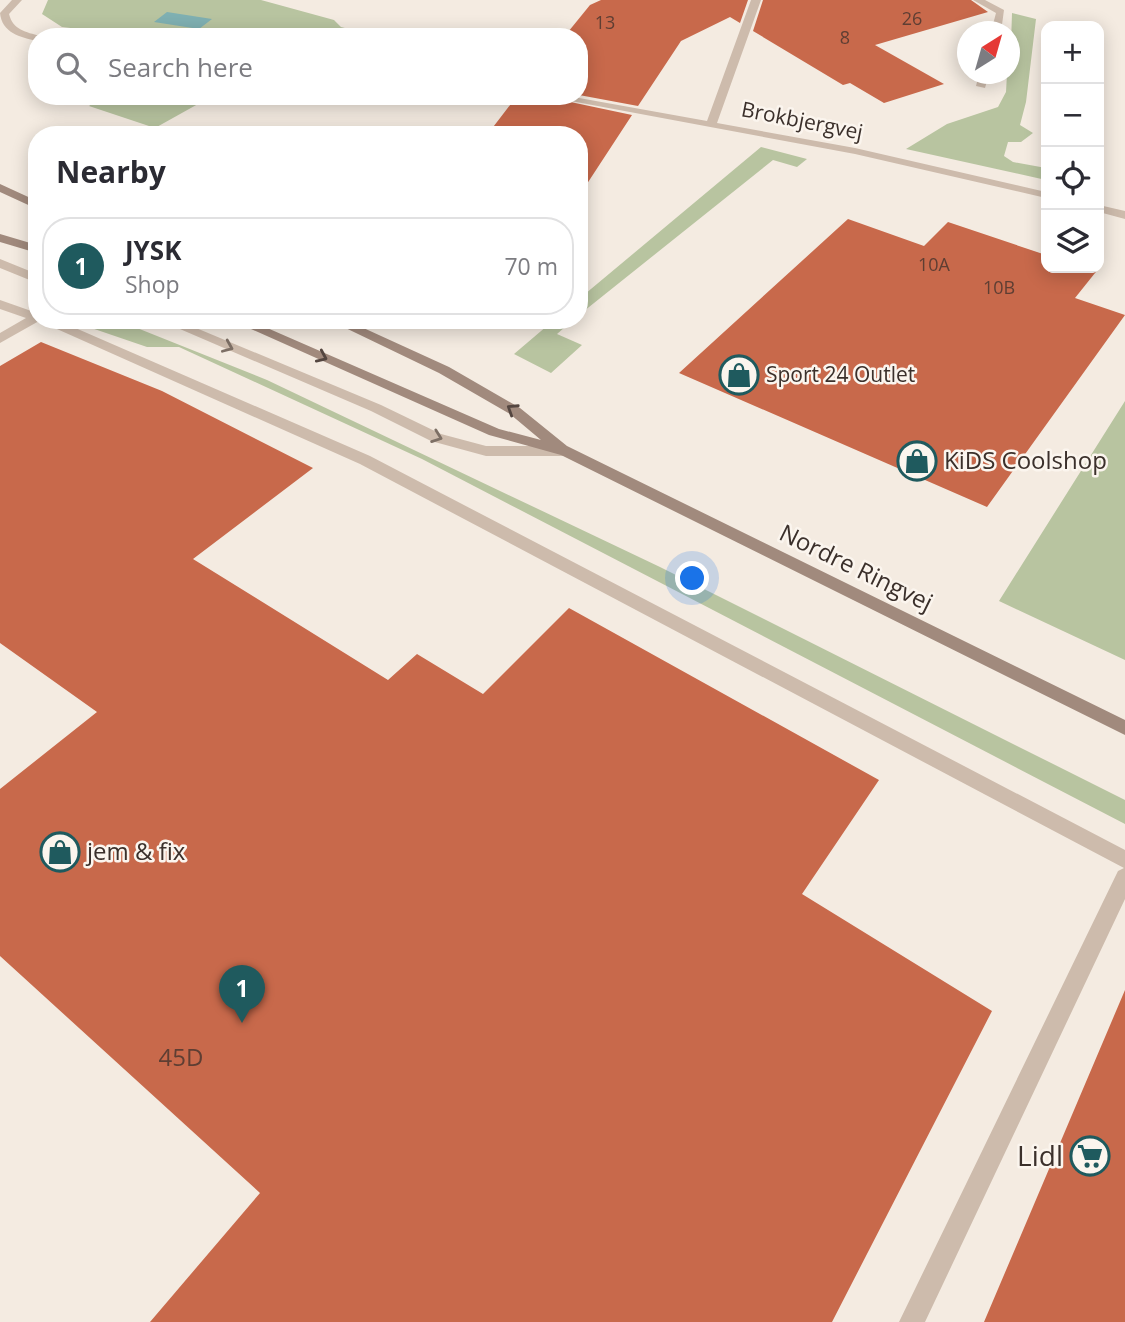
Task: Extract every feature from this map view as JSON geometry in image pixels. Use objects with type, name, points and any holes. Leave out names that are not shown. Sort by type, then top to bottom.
[{"type":"main road","points":[[0,187],[28,202]]},
{"type":"main road","points":[[0,199],[28,204]]},
{"type":"main road","points":[[0,238],[28,246]]},
{"type":"main road","name":"Nordre Ringvej","points":[[258,329],[494,432],[566,451],[1125,728]]},
{"type":"main road","name":"Nordre Ringvej","points":[[355,329],[444,370],[480,390],[515,411],[566,451]]},
{"type":"street","points":[[17,0],[4,14],[5,22],[11,29],[28,35]]},
{"type":"street","points":[[712,123],[756,0]]},
{"type":"street","points":[[978,0],[1001,12],[999,21]]},
{"type":"street","name":"Brokbjergvej","points":[[588,102],[855,151],[1041,194]]},
{"type":"street","points":[[1103,210],[1125,215]]},
{"type":"street","points":[[0,263],[28,275]]},
{"type":"street","points":[[0,304],[28,314]]},
{"type":"street","points":[[0,339],[28,322]]},
{"type":"street","points":[[67,329],[365,460],[1125,860]]},
{"type":"street","points":[[187,329],[376,408],[436,438],[485,451],[566,451]]},
{"type":"street","points":[[912,1322],[1125,877]]},
{"type":"green space","points":[[48,0],[261,0],[334,20],[345,28],[70,28],[62,27],[42,14]]},
{"type":"green space","points":[[1012,13],[1036,19],[1026,102],[1020,125],[1033,133],[1021,142],[1008,142],[1004,156],[1013,162],[1041,167],[1041,179],[906,149],[947,124],[998,107],[1006,92],[1006,84],[1020,84],[1020,21],[1012,21]]},
{"type":"green space","points":[[196,105],[159,126],[149,126],[89,106]]},
{"type":"green space","points":[[761,147],[807,159],[797,167],[773,160],[588,308],[588,291]]},
{"type":"green space","points":[[94,329],[140,329],[267,380],[660,567],[1125,800],[1125,824],[422,459],[179,347],[147,347]]},
{"type":"green space","points":[[543,329],[563,329],[557,334],[582,345],[551,373],[514,354]]},
{"type":"green space","points":[[1125,401],[1125,660],[999,601]]},
{"type":"water","points":[[167,12],[212,19],[200,28],[154,22]]},
{"type":"building","points":[[601,0],[748,0],[740,23],[730,17],[681,41],[638,106],[588,97],[588,28],[571,28],[590,5]]},
{"type":"building","points":[[763,0],[971,0],[988,12],[875,45],[944,84],[884,103],[850,83],[843,85],[753,31]]},
{"type":"building","points":[[510,105],[585,105],[632,115],[588,182],[588,126],[494,126]]},
{"type":"building","points":[[848,219],[924,246],[948,222],[1041,253],[1041,273],[1095,273],[1075,298],[1125,315],[987,507],[679,373]]},
{"type":"building","points":[[41,342],[162,391],[313,468],[193,559],[388,680],[417,654],[483,694],[569,608],[879,780],[802,894],[992,1011],[832,1322],[150,1322],[260,1193],[0,956],[0,789],[97,712],[0,643],[0,366]]},
{"type":"building","name":"Lidl","points":[[1125,990],[1125,1322],[984,1322]]},
{"type":"place","name":"Sport 24 Outlet","points":[[739,375]]},
{"type":"place","name":"KiDS Coolshop","points":[[917,461]]},
{"type":"place","name":"jem & fix","points":[[60,852]]},
{"type":"place","name":"JYSK","points":[[242,1023]]},
{"type":"place","name":"Lidl","points":[[1090,1156]]}]
